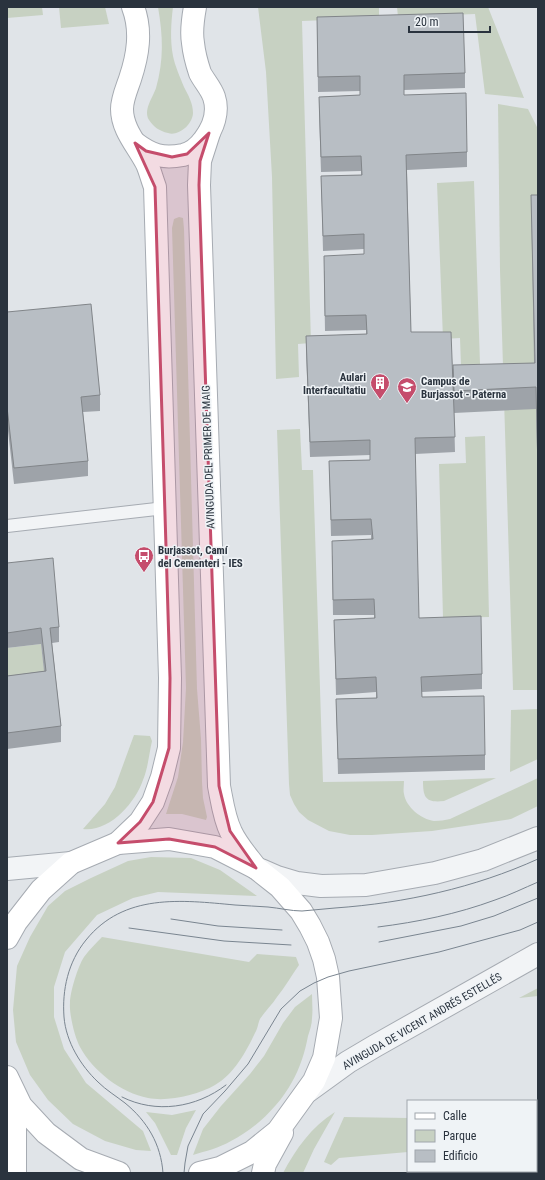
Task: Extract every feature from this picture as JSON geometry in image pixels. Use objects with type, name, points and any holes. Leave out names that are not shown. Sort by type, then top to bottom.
[{"type":"main road","points":[[118,843],[140,822],[153,802],[162,777],[169,748],[170,678],[155,187],[147,165],[125,126],[122,108],[138,50],[138,33],[133,7]]},
{"type":"main road","name":"AVINGUDA DEL PRIMER DE MAIG","points":[[196,7],[193,17],[192,42],[200,72],[214,97],[215,110],[214,122],[200,162],[199,185],[219,786],[224,813],[230,831],[256,868]]},
{"type":"main road","points":[[135,143],[146,151],[159,156],[172,157],[187,154],[199,146],[209,133]]},
{"type":"main road","points":[[7,938],[16,922],[41,890],[71,863],[118,843],[169,839],[215,847],[256,868],[280,887],[300,911],[318,942],[328,977],[331,1018],[324,1058],[314,1081],[278,1131],[252,1152],[220,1168],[200,1173]]},
{"type":"main road","points":[[7,1077],[22,1106],[46,1133],[81,1159],[119,1173]]},
{"type":"main road","points":[[7,1085],[14,1124],[15,1173]]},
{"type":"main road","points":[[263,1173],[265,1164],[293,1110]]},
{"type":"street","points":[[256,868],[277,877],[297,883],[321,886],[366,885],[435,873],[483,860],[538,838]]},
{"type":"street","points":[[7,869],[71,863]]},
{"type":"street","name":"AVINGUDA DE VICENT ANDRÉS ESTELLÉS","points":[[308,1090],[374,1046],[535,956]]},
{"type":"lane","points":[[7,526],[165,508]]},
{"type":"highlighted area","points":[[209,133],[200,161],[199,185],[219,786],[230,831],[256,868],[215,847],[169,839],[118,843],[140,822],[153,802],[169,748],[170,678],[155,187],[135,143],[146,151],[172,157],[187,154]]},
{"type":"green space","points":[[7,7],[42,7],[43,15],[7,18]]},
{"type":"green space","points":[[59,7],[105,7],[109,24],[61,28]]},
{"type":"green space","points":[[158,7],[173,7],[171,44],[173,56],[193,109],[192,117],[188,125],[181,131],[172,134],[157,128],[147,116],[149,104],[159,78],[162,38]]},
{"type":"green space","points":[[258,7],[379,7],[379,18],[302,21],[311,343],[298,344],[299,377],[276,379],[272,177],[266,72]]},
{"type":"green space","points":[[397,7],[488,7],[524,98],[485,94],[475,14],[398,17]]},
{"type":"green space","points":[[498,104],[528,109],[538,129],[538,690],[513,690],[500,270]]},
{"type":"green space","points":[[474,181],[480,364],[461,365],[460,338],[443,339],[437,183]]},
{"type":"green space","points":[[179,217],[183,218],[184,229],[197,689],[201,739],[203,798],[207,817],[206,820],[182,814],[166,814],[178,777],[183,742],[186,688],[172,228],[174,219]]},
{"type":"green space","points":[[300,429],[302,470],[313,470],[323,782],[404,781],[405,799],[411,808],[424,818],[440,821],[450,819],[538,778],[538,806],[511,819],[432,831],[372,835],[350,835],[329,831],[308,820],[299,812],[290,795],[289,784],[277,430]]},
{"type":"green space","points":[[485,436],[489,617],[443,618],[439,464],[466,463],[465,437]]},
{"type":"green space","points":[[41,644],[46,686],[7,691],[7,648]]},
{"type":"green space","points":[[538,709],[538,759],[510,772],[511,710]]},
{"type":"green space","points":[[134,735],[150,736],[152,741],[146,771],[139,789],[128,806],[112,821],[93,829],[83,829],[105,804],[115,787]]},
{"type":"green space","points":[[496,778],[444,801],[429,800],[424,792],[423,781]]},
{"type":"green space","points":[[151,857],[191,858],[220,870],[257,896],[158,892],[133,898],[97,915],[65,952],[54,987],[54,1017],[64,1049],[86,1083],[143,1131],[151,1151],[136,1150],[105,1141],[73,1124],[48,1100],[30,1075],[16,1042],[13,1010],[17,966],[30,937],[48,906],[65,891],[91,878],[128,861]]},
{"type":"green space","points":[[102,937],[249,962],[257,954],[296,957],[299,965],[260,1019],[248,1048],[234,1069],[228,1075],[208,1089],[192,1095],[165,1099],[148,1098],[118,1086],[100,1072],[92,1064],[80,1047],[74,1032],[70,1008],[71,992],[79,966],[84,957]]},
{"type":"green space","points":[[538,988],[538,996],[519,998]]},
{"type":"green space","points":[[312,994],[312,1022],[304,1054],[295,1077],[287,1091],[266,1116],[249,1130],[222,1146],[193,1155],[203,1129],[264,1056],[283,1023],[295,1007]]},
{"type":"green space","points":[[196,1110],[186,1128],[177,1155],[171,1155],[155,1123],[146,1112],[172,1115]]},
{"type":"green space","points":[[335,1112],[314,1149],[303,1173],[283,1173],[293,1155],[305,1139],[319,1124]]},
{"type":"green space","points":[[344,1117],[407,1118],[407,1152],[339,1158],[331,1165],[324,1162]]},
{"type":"building","name":"Aulari Interfacultatiu","points":[[463,13],[465,73],[404,75],[404,95],[466,93],[467,152],[406,155],[411,332],[451,332],[455,437],[415,438],[419,618],[481,616],[482,674],[421,677],[422,697],[484,696],[485,755],[338,759],[336,699],[377,698],[376,677],[336,679],[334,620],[375,618],[374,599],[333,600],[332,541],[373,539],[371,519],[331,520],[329,461],[370,460],[370,440],[310,442],[306,336],[367,334],[366,315],[325,316],[324,256],[364,254],[364,234],[323,236],[321,176],[362,175],[361,156],[321,157],[319,97],[360,95],[360,76],[318,77],[317,17]]},
{"type":"building","points":[[531,195],[538,195],[538,470],[536,387],[454,391],[453,365],[535,363]]},
{"type":"building","points":[[91,304],[100,395],[81,397],[88,461],[14,468],[7,407],[7,312]]},
{"type":"building","points":[[53,558],[59,627],[50,628],[61,726],[7,733],[7,676],[46,671],[41,628],[7,633],[7,563]]},
{"type":"building","points":[[537,1160],[538,1173],[486,1173],[537,1172]]},
{"type":"tram line","points":[[163,1173],[162,1162],[152,1134],[133,1110],[101,1085],[86,1069],[75,1053],[65,1026],[65,987],[71,967],[86,940],[101,925],[118,914],[136,907],[174,901],[268,907],[294,911],[361,906],[413,898],[464,886],[538,859]]},
{"type":"tram line","points":[[378,927],[423,920],[481,905],[512,894],[538,882]]},
{"type":"tram line","points":[[379,942],[461,926],[494,916],[538,898]]},
{"type":"tram line","points":[[171,919],[218,926],[282,930]]},
{"type":"tram line","points":[[184,1173],[188,1146],[203,1114],[248,1064],[281,1009],[300,991],[328,977],[349,971],[439,952],[520,930],[538,922]]},
{"type":"tram line","points":[[129,928],[224,941],[291,945]]},
{"type":"tram line","points":[[122,1097],[148,1106],[176,1106],[202,1099],[226,1085]]},
{"type":"place","name":"Aulari Interfacultatiu","points":[[380,400]]},
{"type":"place","name":"Campus de Burjassot - Paterna","points":[[407,404]]},
{"type":"place","name":"Burjassot, Camí del Cementeri - IES","points":[[144,573]]}]
